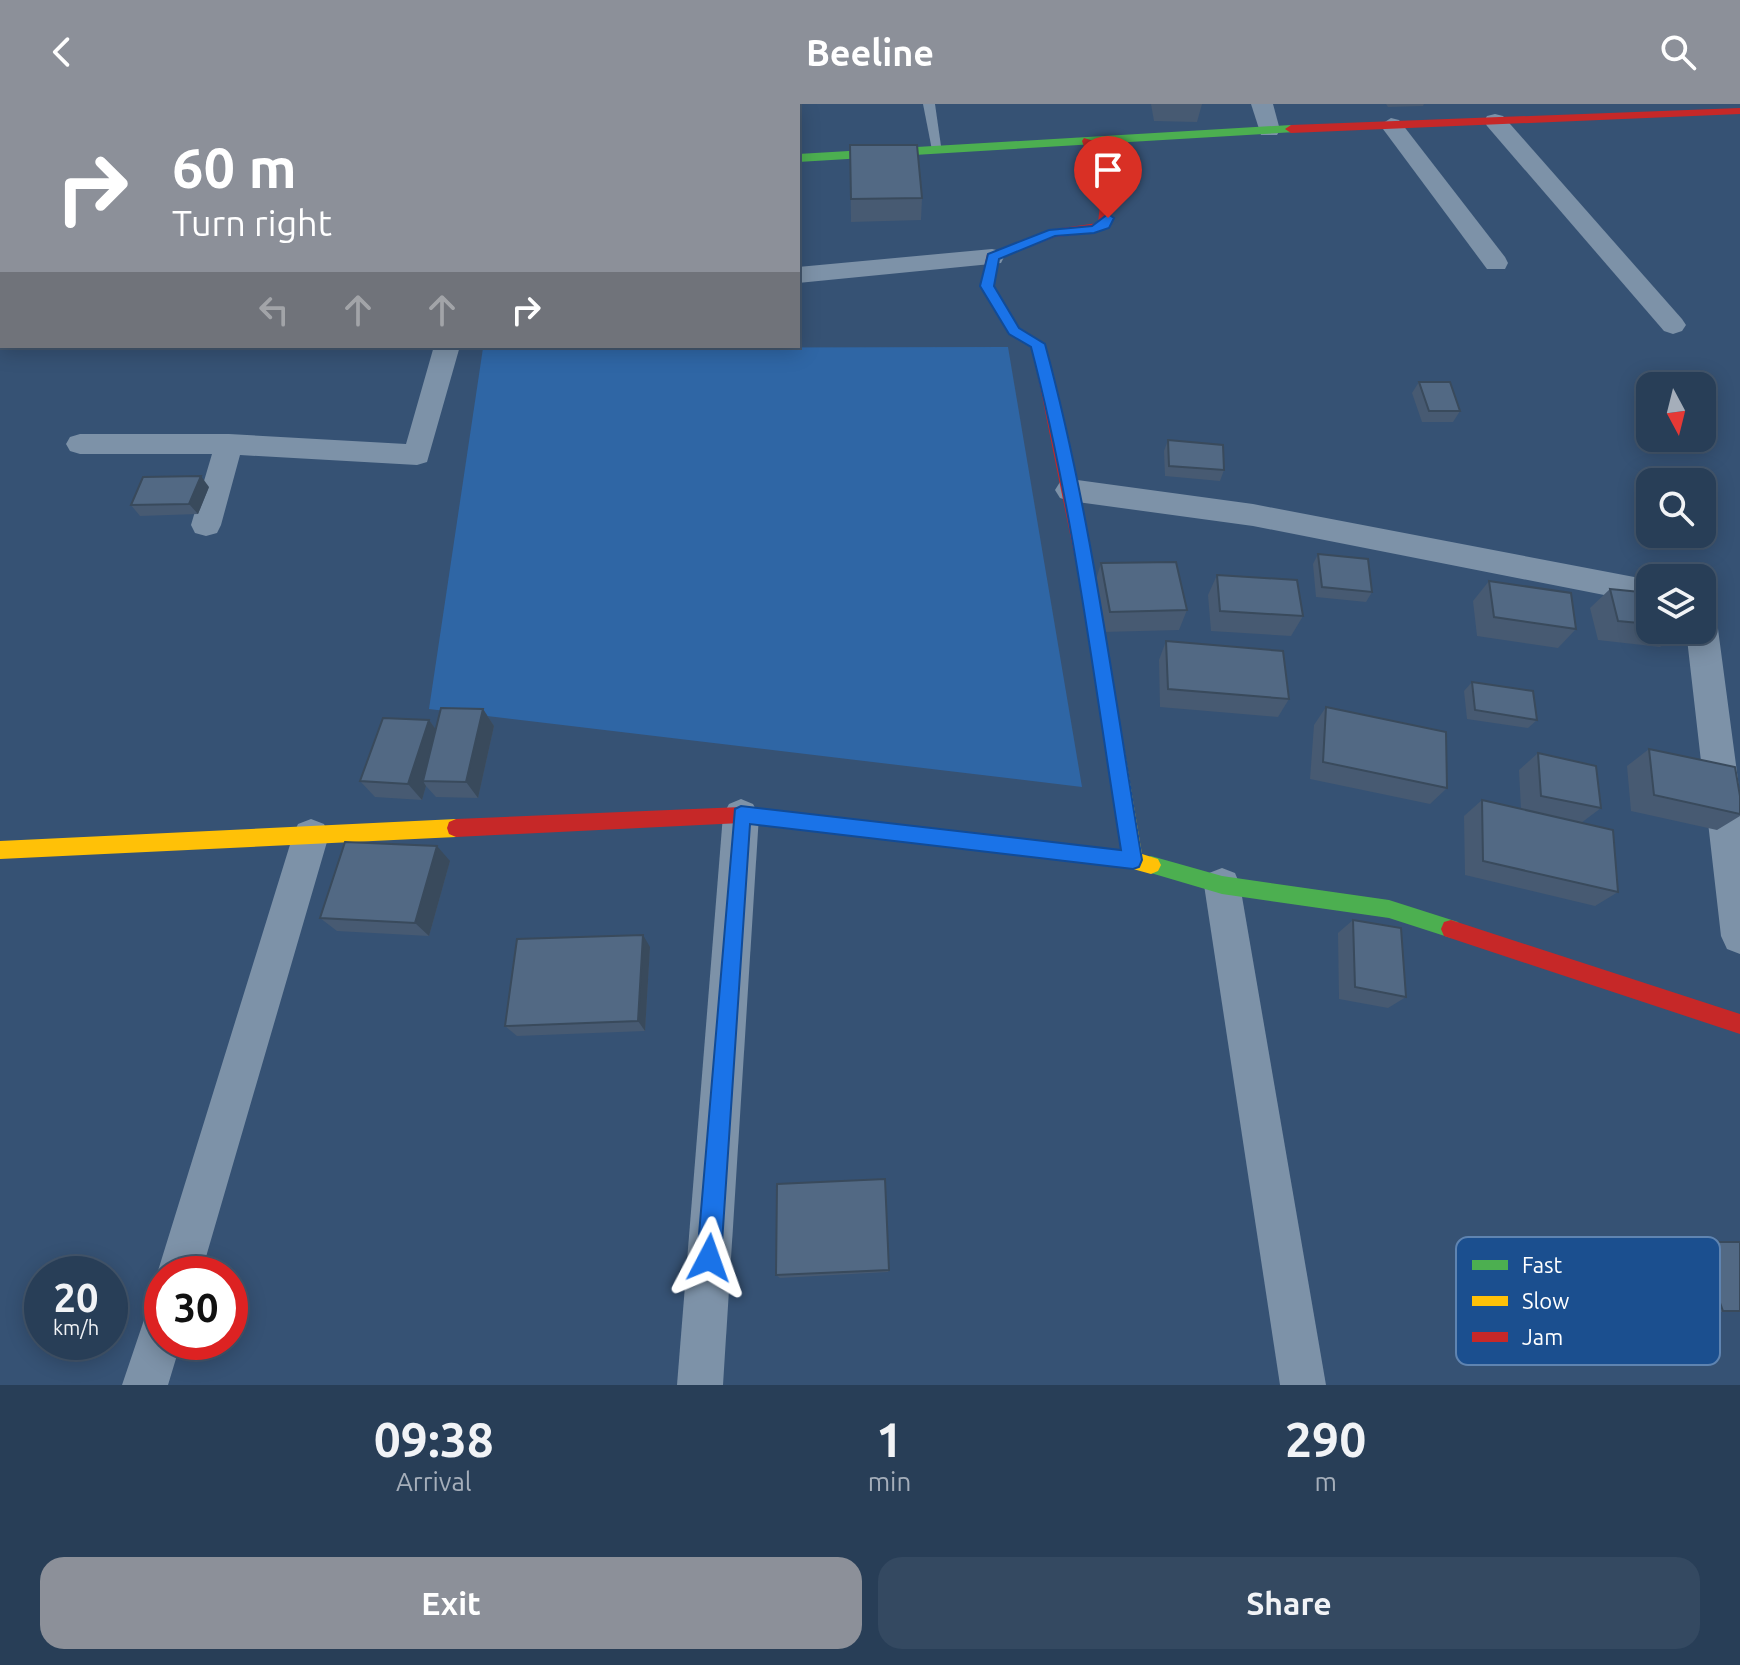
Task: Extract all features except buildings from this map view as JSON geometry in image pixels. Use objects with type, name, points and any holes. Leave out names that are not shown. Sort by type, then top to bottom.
[{"type":"street","points":[[1262,104],[1269,130]]},
{"type":"street","points":[[800,158],[1269,130],[1733,112]]},
{"type":"street","points":[[1495,121],[1673,325]]},
{"type":"street","points":[[1391,125],[1496,263]]},
{"type":"street","points":[[800,275],[992,257],[1053,233],[1094,229],[1104,225],[1108,218],[1107,195],[1088,141]]},
{"type":"street","points":[[992,257],[987,286],[1014,331],[1038,344],[1054,405],[1133,860]]},
{"type":"street","points":[[80,444],[229,444],[417,455],[446,348]]},
{"type":"street","points":[[206,525],[229,444]]},
{"type":"street","points":[[1070,490],[1253,515],[1636,589]]},
{"type":"street","points":[[1704,644],[1740,936]]},
{"type":"street","points":[[700,1385],[741,815]]},
{"type":"street","points":[[0,850],[741,815],[1133,860],[1222,885],[1389,909],[1740,1024]]},
{"type":"street","points":[[184,1256],[311,835]]},
{"type":"street","points":[[1222,885],[1303,1385]]},
{"type":"street","points":[[145,1385],[153,1360]]},
{"type":"lane","points":[[929,104],[938,150]]},
{"type":"shaded area","points":[[1008,347],[1082,787],[429,709],[483,348]]},
{"type":"traffic: fast","points":[[800,158],[1291,129]]},
{"type":"traffic: fast","points":[[1151,865],[1222,885],[1389,909],[1451,929]]},
{"type":"traffic: slow","points":[[1091,598],[1133,860]]},
{"type":"traffic: slow","points":[[802,822],[1133,860],[1151,865]]},
{"type":"traffic: slow","points":[[0,850],[456,828]]},
{"type":"traffic: jam","points":[[1291,129],[1740,111]]},
{"type":"traffic: jam","points":[[1088,141],[1107,194],[1104,225],[1094,229],[1053,233],[992,257],[987,286],[1014,331],[1038,344],[1091,598]]},
{"type":"traffic: jam","points":[[456,828],[741,815],[802,822]]},
{"type":"traffic: jam","points":[[1451,929],[1740,1024]]},
{"type":"route","points":[[709,1258],[741,815],[1133,860],[1080,540],[1054,405],[1038,344],[1014,331],[987,286],[992,257],[1053,233],[1094,229],[1104,225],[1108,218]]}]
